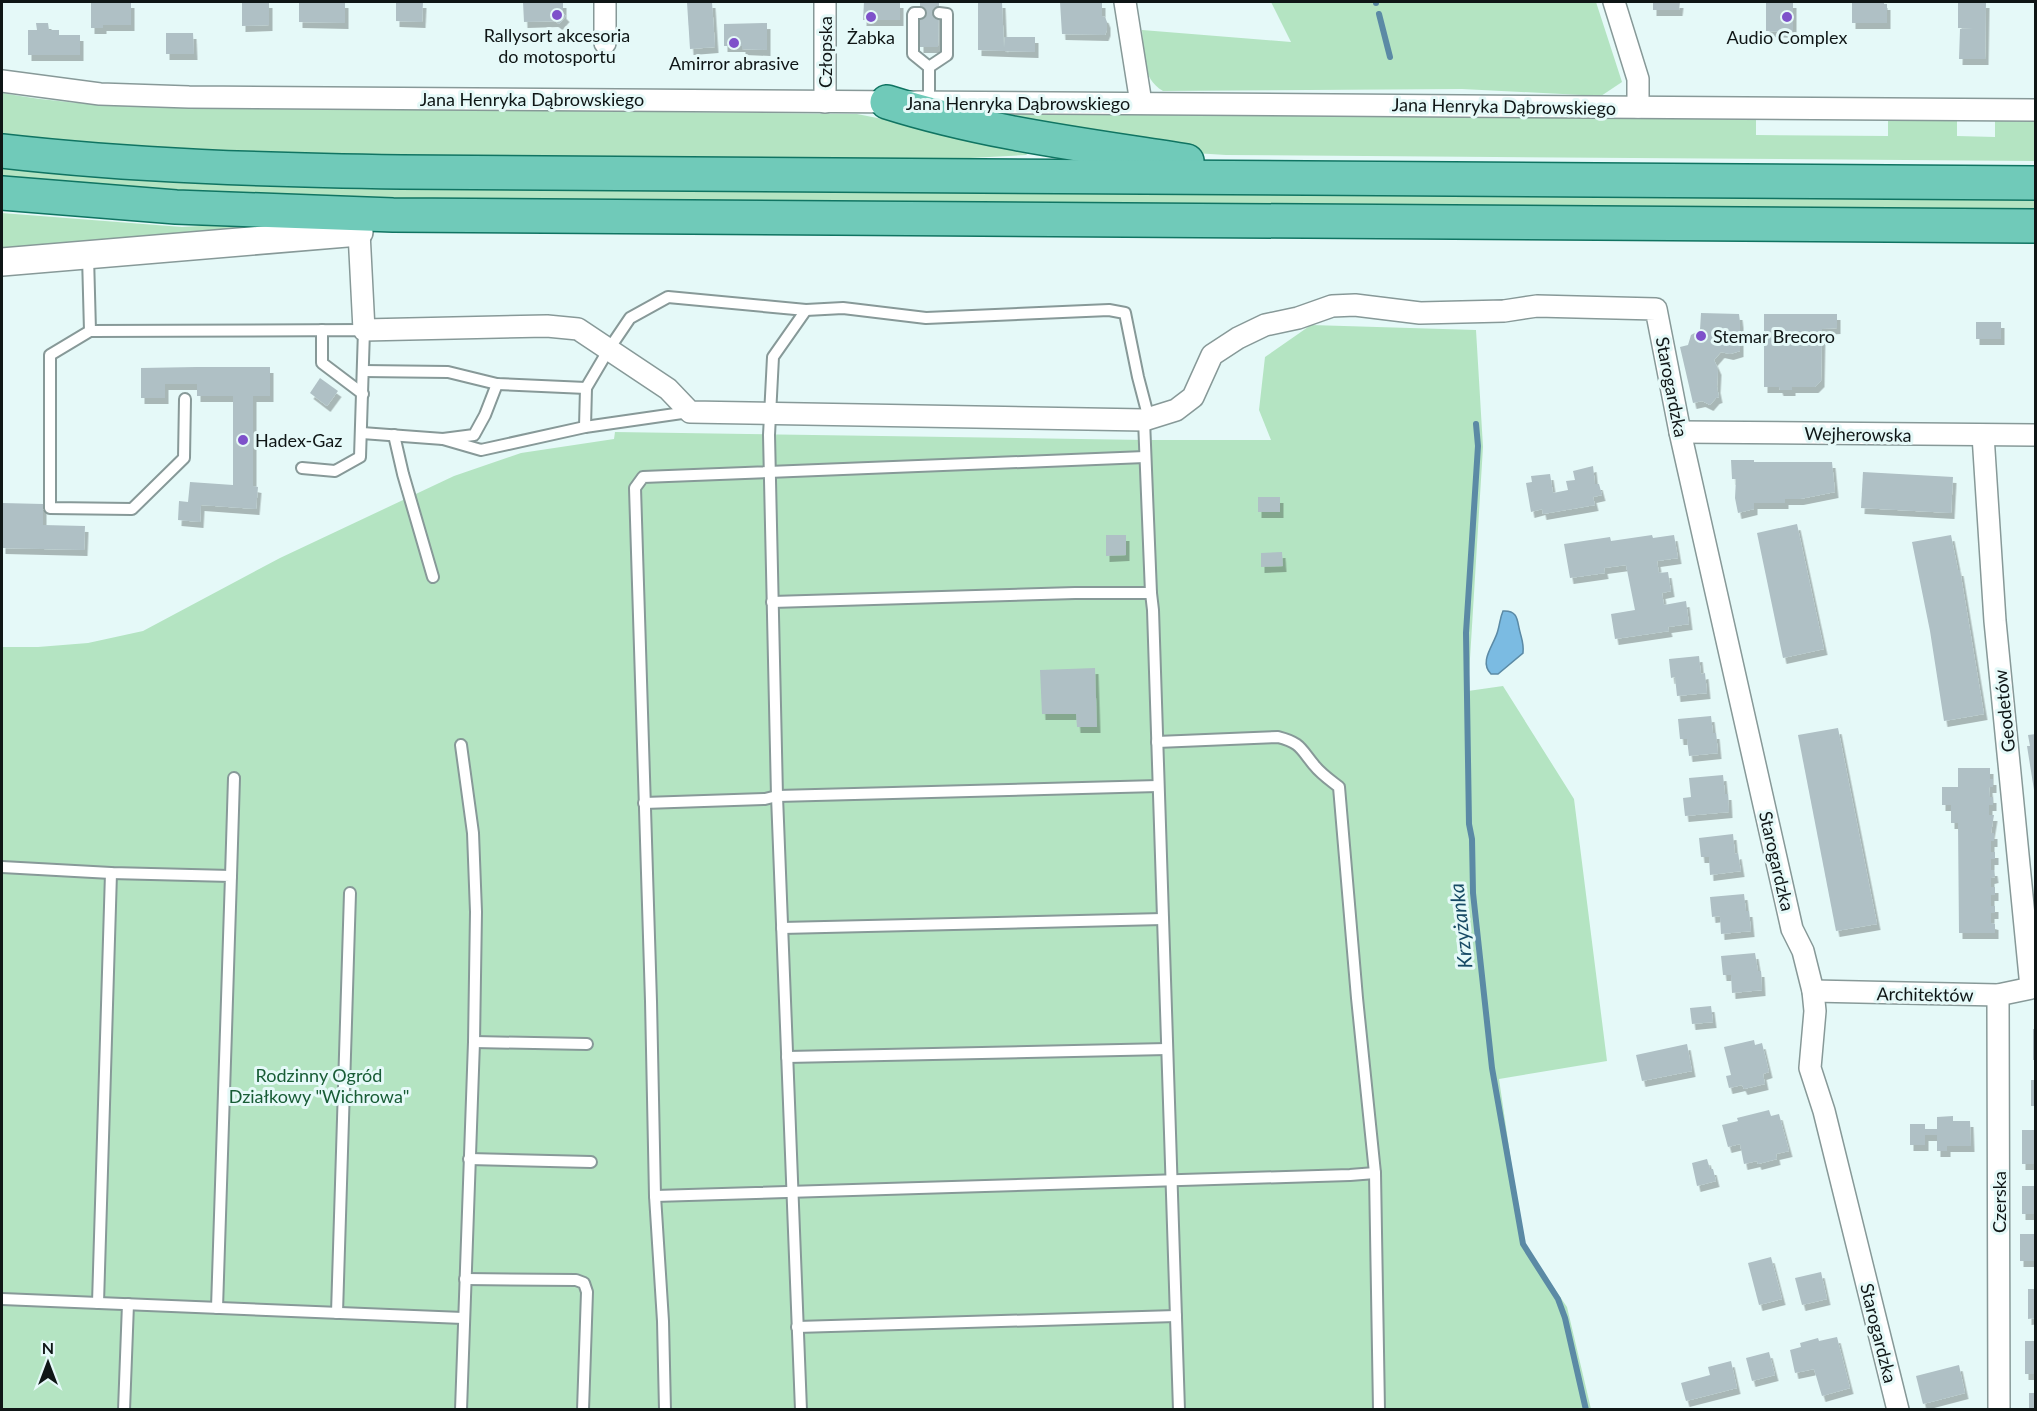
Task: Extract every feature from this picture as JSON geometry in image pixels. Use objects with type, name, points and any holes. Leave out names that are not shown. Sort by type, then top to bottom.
[{"type":"main road","points":[[887,102],[924,114],[1002,132],[1314,179]]},
{"type":"main road","points":[[2,151],[165,165],[275,170],[2036,183]]},
{"type":"main road","points":[[2,193],[229,209],[383,214],[2036,226]]},
{"type":"main road","points":[[359,232],[450,230],[532,215]]},
{"type":"street","points":[[604,2],[605,43]]},
{"type":"street","name":"Człopska","points":[[825,2],[825,102]]},
{"type":"street","points":[[1125,2],[1141,103]]},
{"type":"street","points":[[1614,2],[1638,79],[1638,107]]},
{"type":"street","name":"Jana Henryka Dąbrowskiego","points":[[2,81],[65,90],[134,96],[2036,110]]},
{"type":"street","points":[[2,262],[359,232],[364,330],[547,326],[578,329],[668,389],[690,412],[1147,420]]},
{"type":"street","name":"Starogardzka","points":[[1147,420],[1176,410],[1193,397],[1212,356],[1238,338],[1265,325],[1298,318],[1332,306],[1355,305],[1420,313],[1504,311],[1537,306],[1656,309],[1680,432],[1792,929],[1803,951],[1813,991],[1815,1011],[1810,1068],[1824,1111],[1898,1410]]},
{"type":"street","name":"Wejherowska","points":[[1680,432],[2036,435]]},
{"type":"street","name":"Geodetów","points":[[1983,435],[1995,621],[2033,987]]},
{"type":"street","name":"Architektów","points":[[1813,991],[1998,995],[2033,987]]},
{"type":"street","name":"Czerska","points":[[1998,995],[1999,1410]]},
{"type":"lane","points":[[913,2],[916,14],[913,54],[928,67],[928,102]]},
{"type":"lane","points":[[928,67],[947,55],[943,14],[947,2]]},
{"type":"lane","points":[[88,255],[90,331]]},
{"type":"lane","points":[[585,427],[585,388],[609,349],[630,318],[668,297],[806,310],[843,308],[927,318],[1109,310],[1125,313],[1147,420],[1145,457],[1151,593],[1154,610],[1179,1410]]},
{"type":"lane","points":[[801,1410],[777,796],[769,474],[773,357],[806,310]]},
{"type":"lane","points":[[322,330],[322,363],[363,394]]},
{"type":"lane","points":[[185,399],[184,458],[132,509],[50,508],[50,356],[90,331],[364,330],[360,457],[335,471],[302,468]]},
{"type":"lane","points":[[363,371],[447,372],[497,384],[585,388]]},
{"type":"lane","points":[[443,439],[474,435],[485,416],[497,384]]},
{"type":"lane","points":[[362,433],[443,439],[481,450],[585,427],[690,412]]},
{"type":"lane","points":[[394,435],[433,577]]},
{"type":"lane","points":[[665,1410],[655,1196],[651,1000],[634,488],[643,477],[769,474],[834,468],[1145,457]]},
{"type":"lane","points":[[772,602],[1075,593],[1151,593]]},
{"type":"lane","points":[[1157,742],[1278,737],[1293,741],[1300,746],[1313,764],[1339,787],[1375,1173],[1379,1410]]},
{"type":"lane","points":[[461,745],[473,833],[476,912],[474,1042],[461,1410]]},
{"type":"lane","points":[[217,1308],[234,778]]},
{"type":"lane","points":[[644,803],[765,799],[777,796],[1158,786]]},
{"type":"lane","points":[[2,867],[231,876]]},
{"type":"lane","points":[[98,1304],[111,873]]},
{"type":"lane","points":[[337,1313],[350,893]]},
{"type":"lane","points":[[782,928],[1162,919]]},
{"type":"lane","points":[[474,1042],[586,1044]]},
{"type":"lane","points":[[787,1057],[1167,1050]]},
{"type":"lane","points":[[469,1159],[591,1162]]},
{"type":"lane","points":[[655,1196],[1375,1173]]},
{"type":"lane","points":[[465,1279],[576,1280],[584,1283],[587,1292],[583,1410]]},
{"type":"lane","points":[[2,1299],[463,1318]]},
{"type":"lane","points":[[124,1410],[128,1304]]},
{"type":"lane","points":[[797,1327],[1176,1316]]},
{"type":"green space","points":[[1271,2],[1596,2],[1622,82],[1601,96],[1462,89],[1163,91],[1151,79],[1145,64],[1142,30],[1291,42]]},
{"type":"green space","points":[[2,93],[75,103],[149,107],[857,114],[989,140],[1031,151],[1026,155],[912,161],[338,160],[2,138]]},
{"type":"green space","points":[[970,115],[1756,119],[1756,135],[1888,136],[1888,120],[1957,121],[1957,136],[1995,137],[1995,121],[2035,122],[2036,161],[1226,155],[1194,153]]},
{"type":"green space","points":[[2,163],[2035,195],[2036,214],[393,203],[2,181]]},
{"type":"green space","points":[[2,213],[182,227],[250,223],[304,225],[2,255]]},
{"type":"green space","name":"Rodzinny Ogród Działkowy \"Wichrowa\"","points":[[1311,325],[1476,330],[1483,447],[1468,691],[1503,686],[1574,799],[1607,1061],[1499,1079],[1523,1243],[1567,1307],[1591,1409],[2,1410],[2,647],[88,643],[143,631],[280,558],[454,476],[521,453],[614,439],[615,432],[1271,440],[1259,410],[1265,357]]},
{"type":"water","points":[[1503,611],[1512,612],[1516,617],[1523,642],[1523,653],[1498,674],[1491,674],[1486,664],[1488,652]]},
{"type":"building","points":[[91,2],[131,2],[131,25],[103,25],[103,28],[91,28]]},
{"type":"building","points":[[242,2],[269,2],[269,25],[242,26]]},
{"type":"building","points":[[299,2],[345,2],[345,23],[299,22]]},
{"type":"building","points":[[396,2],[423,2],[422,22],[396,21]]},
{"type":"building","points":[[523,2],[563,2],[563,13],[566,16],[559,24],[555,21],[524,22]]},
{"type":"building","points":[[687,2],[712,2],[715,47],[690,49]]},
{"type":"building","points":[[864,2],[900,2],[900,20],[863,20]]},
{"type":"building","points":[[920,2],[939,2],[938,47],[920,47]]},
{"type":"building","points":[[978,2],[1002,2],[1004,48],[1005,37],[1035,37],[1035,52],[978,50]]},
{"type":"building","points":[[1060,2],[1102,2],[1102,16],[1107,22],[1105,35],[1062,34]]},
{"type":"building","points":[[1653,2],[1680,2],[1679,10],[1653,10]]},
{"type":"building","points":[[1766,2],[1793,2],[1793,32],[1766,31]]},
{"type":"building","points":[[1852,2],[1884,2],[1887,4],[1887,23],[1852,23]]},
{"type":"building","points":[[1958,2],[1986,2],[1985,59],[1959,59],[1960,29],[1973,28],[1958,28]]},
{"type":"building","points":[[36,23],[48,23],[49,30],[59,30],[59,35],[80,35],[80,55],[28,55],[28,30],[37,30]]},
{"type":"building","points":[[767,23],[767,50],[724,46],[724,24]]},
{"type":"building","points":[[166,33],[193,33],[194,54],[166,54]]},
{"type":"building","points":[[1701,313],[1739,314],[1740,322],[1740,351],[1730,354],[1721,352],[1714,360],[1718,369],[1719,397],[1710,405],[1702,401],[1693,403],[1680,347],[1688,345],[1691,335],[1700,330]]},
{"type":"building","points":[[1764,314],[1837,314],[1837,328],[1822,329],[1821,381],[1815,387],[1792,387],[1792,390],[1780,390],[1779,387],[1764,387]]},
{"type":"building","points":[[1976,322],[2001,322],[2001,339],[1976,339]]},
{"type":"building","name":"Hadex-Gaz","points":[[270,367],[270,396],[253,396],[253,486],[258,487],[256,509],[201,505],[200,522],[178,520],[179,501],[188,502],[190,482],[233,485],[233,396],[197,396],[197,384],[165,384],[165,398],[141,398],[141,368]]},
{"type":"building","points":[[320,378],[338,391],[327,406],[310,393]]},
{"type":"building","points":[[1731,460],[1832,462],[1835,492],[1800,499],[1785,499],[1785,503],[1754,503],[1754,509],[1738,513],[1735,498],[1736,479],[1732,479]]},
{"type":"building","points":[[1593,466],[1595,484],[1599,484],[1602,495],[1593,497],[1595,505],[1543,514],[1542,509],[1531,512],[1526,483],[1532,482],[1531,476],[1550,474],[1553,493],[1568,490],[1566,481],[1575,480],[1573,471]]},
{"type":"building","points":[[1863,472],[1953,477],[1951,513],[1861,508]]},
{"type":"building","points":[[1258,497],[1280,497],[1280,512],[1258,512]]},
{"type":"building","points":[[2,503],[43,504],[43,525],[85,526],[84,550],[2,548]]},
{"type":"building","points":[[1797,524],[1824,649],[1783,658],[1757,533]]},
{"type":"building","points":[[1106,535],[1126,535],[1126,555],[1106,556]]},
{"type":"building","points":[[1652,535],[1653,538],[1674,535],[1678,558],[1657,561],[1659,573],[1668,572],[1671,591],[1662,593],[1664,605],[1686,601],[1689,624],[1668,627],[1669,631],[1615,639],[1611,614],[1635,610],[1626,565],[1604,568],[1605,573],[1570,578],[1564,544],[1610,537],[1611,541]]},
{"type":"building","points":[[1951,535],[1958,570],[1960,570],[1984,714],[1944,721],[1930,631],[1912,542]]},
{"type":"building","points":[[1282,552],[1283,566],[1261,567],[1261,553]]},
{"type":"building","points":[[1699,656],[1701,674],[1705,673],[1707,693],[1677,696],[1675,677],[1671,678],[1669,659]]},
{"type":"building","points":[[1095,668],[1097,727],[1077,727],[1076,714],[1042,714],[1040,670]]},
{"type":"building","points":[[1711,716],[1718,753],[1689,756],[1687,739],[1680,739],[1678,719]]},
{"type":"building","points":[[1838,728],[1877,924],[1836,931],[1798,735]]},
{"type":"building","points":[[2036,734],[2036,790],[2034,790],[2027,746],[2030,746],[2028,735]]},
{"type":"building","points":[[1958,768],[1990,768],[1990,779],[1993,779],[1993,787],[1989,787],[1993,805],[1989,805],[1989,815],[1994,815],[1991,833],[1994,833],[1994,841],[1991,841],[1991,852],[1995,852],[1995,859],[1991,859],[1991,870],[1994,870],[1995,877],[1991,878],[1991,887],[1995,887],[1995,895],[1991,895],[1991,906],[1995,906],[1995,913],[1991,913],[1991,923],[1995,924],[1995,933],[1959,933],[1958,823],[1951,823],[1951,805],[1942,805],[1942,787],[1958,787]]},
{"type":"building","points":[[1723,775],[1725,794],[1728,794],[1729,812],[1685,816],[1683,798],[1691,797],[1689,778]]},
{"type":"building","points":[[1733,834],[1735,854],[1738,853],[1741,871],[1710,875],[1709,857],[1701,857],[1699,838]]},
{"type":"building","points":[[1744,894],[1751,931],[1721,934],[1720,916],[1712,917],[1710,897]]},
{"type":"building","points":[[1755,953],[1758,971],[1761,971],[1762,990],[1732,993],[1731,975],[1723,975],[1721,956]]},
{"type":"building","points":[[1711,1006],[1713,1022],[1692,1024],[1690,1008]]},
{"type":"building","points":[[2033,1029],[2036,1029],[2036,1060],[2033,1060]]},
{"type":"building","points":[[1754,1040],[1755,1045],[1762,1043],[1769,1072],[1763,1074],[1765,1084],[1744,1089],[1742,1085],[1729,1088],[1726,1076],[1731,1075],[1724,1047]]},
{"type":"building","points":[[1687,1044],[1692,1071],[1642,1081],[1636,1055]]},
{"type":"building","points":[[2031,1080],[2036,1080],[2036,1106],[2031,1106]]},
{"type":"building","points":[[1769,1110],[1771,1116],[1779,1114],[1789,1151],[1776,1154],[1777,1159],[1758,1164],[1757,1161],[1744,1164],[1740,1144],[1728,1147],[1722,1125],[1738,1121],[1737,1118]]},
{"type":"building","points":[[1953,1116],[1953,1121],[1970,1121],[1971,1146],[1947,1146],[1947,1151],[1937,1151],[1937,1135],[1925,1135],[1925,1145],[1910,1145],[1910,1124],[1925,1124],[1925,1129],[1937,1129],[1937,1117]]},
{"type":"building","points":[[2022,1130],[2036,1130],[2036,1164],[2022,1164]]},
{"type":"building","points":[[1707,1159],[1716,1181],[1697,1186],[1692,1163]]},
{"type":"building","points":[[2022,1186],[2036,1186],[2036,1214],[2022,1214]]},
{"type":"building","points":[[2020,1234],[2036,1234],[2036,1261],[2020,1261]]},
{"type":"building","points":[[1771,1257],[1782,1299],[1759,1305],[1748,1263]]},
{"type":"building","points":[[1821,1272],[1827,1299],[1802,1305],[1795,1278]]},
{"type":"building","points":[[2028,1289],[2036,1289],[2036,1318],[2028,1319]]},
{"type":"building","points":[[1837,1337],[1850,1388],[1822,1396],[1814,1369],[1795,1373],[1790,1350],[1801,1347],[1800,1343],[1818,1338],[1819,1341]]},
{"type":"building","points":[[2025,1341],[2036,1341],[2036,1374],[2025,1374]]},
{"type":"building","points":[[1769,1352],[1775,1375],[1752,1381],[1746,1358]]},
{"type":"building","points":[[1731,1361],[1737,1388],[1686,1401],[1681,1383],[1710,1375],[1708,1367]]},
{"type":"building","points":[[1959,1365],[1965,1393],[1923,1404],[1916,1376]]},
{"type":"building","points":[[2029,1393],[2036,1393],[2036,1410],[2029,1410]]},
{"type":"waterway","name":"Krzyżanka","points":[[1379,14],[1390,57]]},
{"type":"waterway","name":"Krzyżanka","points":[[1476,424],[1478,446],[1466,633],[1469,824],[1472,839],[1473,893],[1492,1068],[1523,1244],[1558,1299],[1565,1318],[1586,1410]]},
{"type":"place","name":"Rallysort akcesoria do motosportu","points":[[557,15]]},
{"type":"place","name":"Żabka","points":[[871,17]]},
{"type":"place","name":"Audio Complex","points":[[1787,17]]},
{"type":"place","name":"Amirror abrasive","points":[[734,43]]},
{"type":"place","name":"Stemar Brecoro","points":[[1701,336]]},
{"type":"place","name":"Hadex-Gaz","points":[[243,440]]}]
